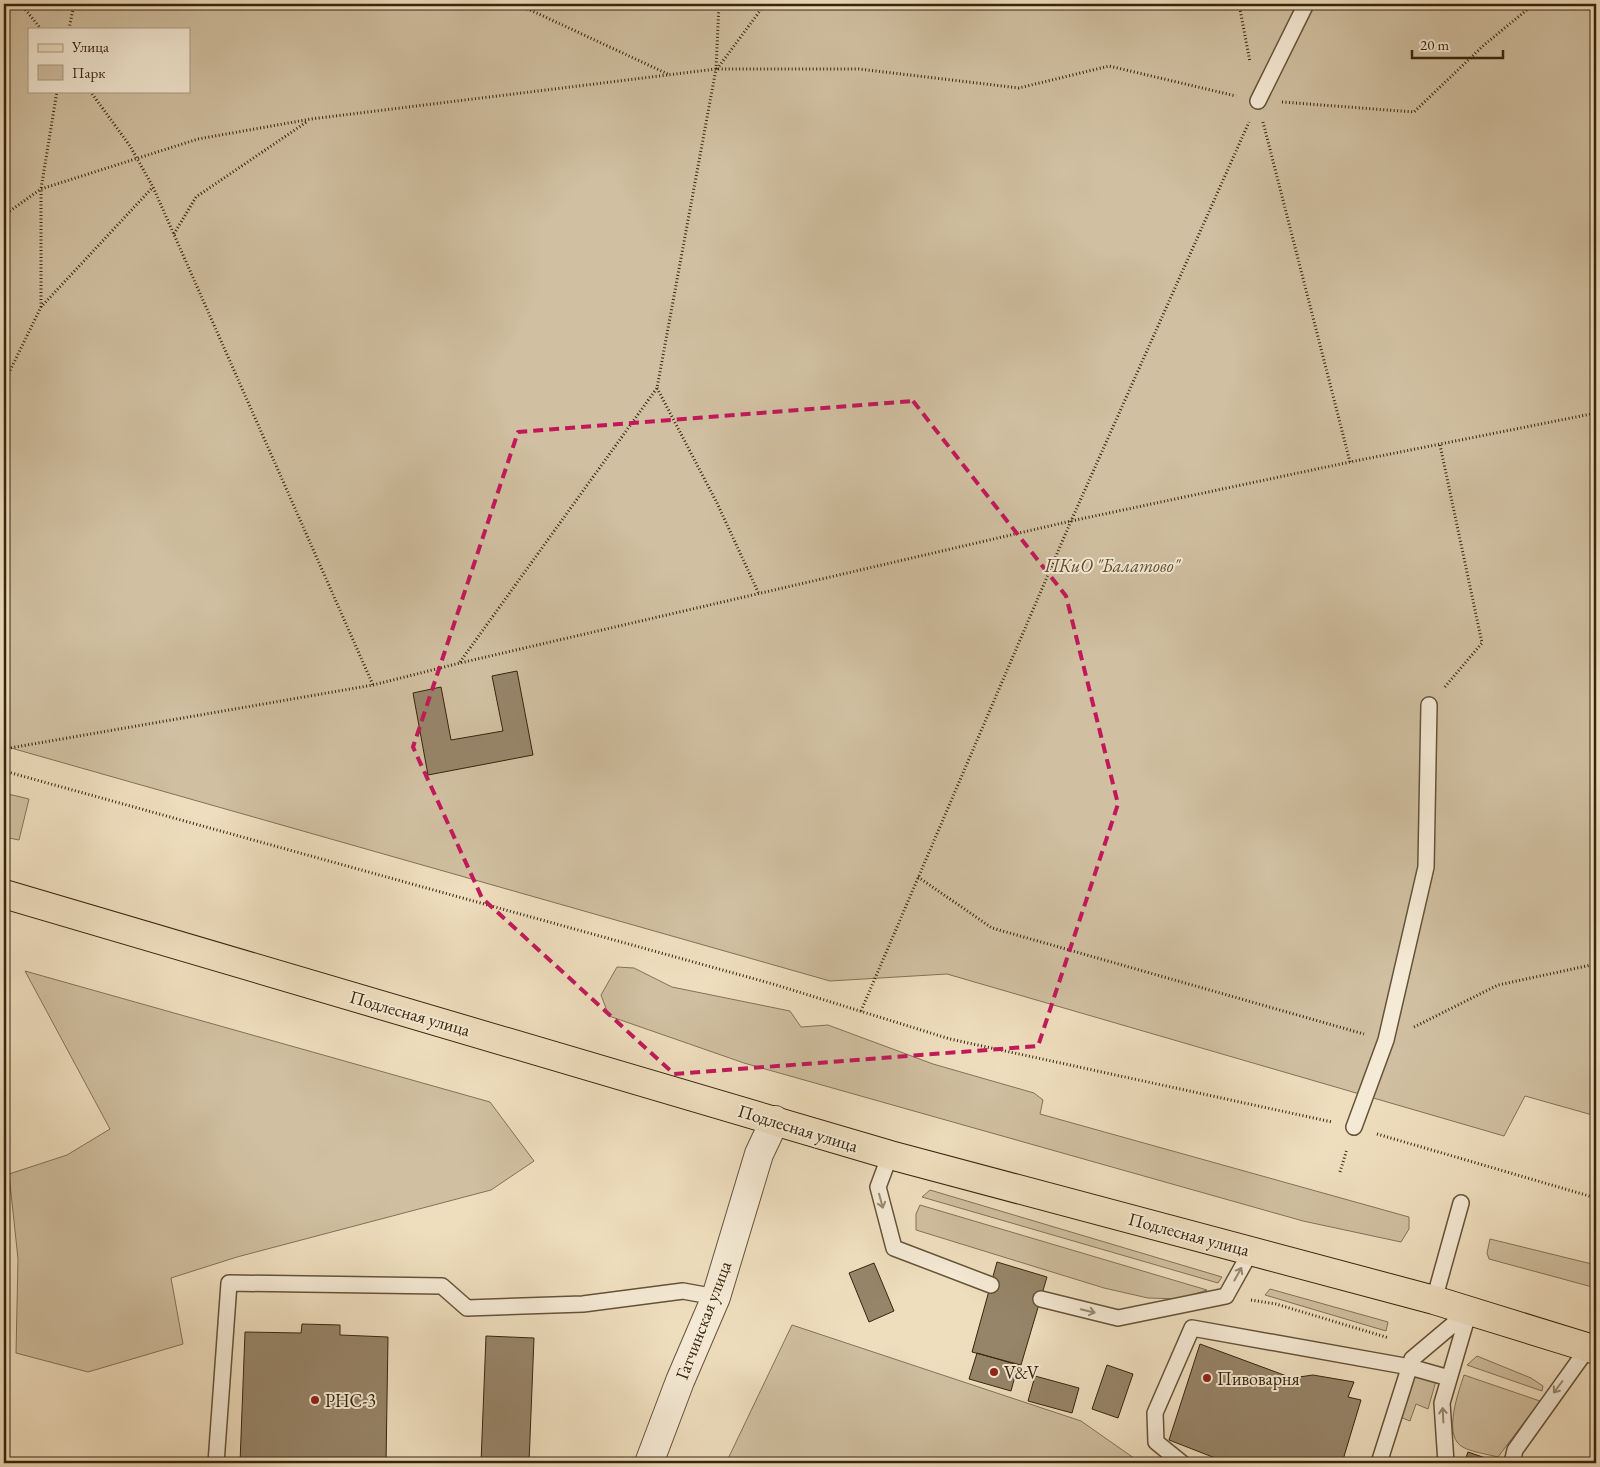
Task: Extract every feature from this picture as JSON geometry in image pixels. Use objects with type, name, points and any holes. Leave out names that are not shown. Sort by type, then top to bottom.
[{"type":"main road","name":"Подлесная улица","points":[[4,894],[890,1155],[1434,1300],[1592,1349]]},
{"type":"street","name":"Гатчинская улица","points":[[649,1463],[680,1381],[716,1297],[759,1154],[775,1120]]},
{"type":"lane","points":[[1258,101],[1306,4]]},
{"type":"lane","points":[[1354,1127],[1386,1040],[1426,867],[1429,705]]},
{"type":"lane","points":[[890,1155],[878,1187],[894,1248],[991,1285]]},
{"type":"lane","points":[[1434,1300],[1461,1203]]},
{"type":"lane","points":[[1040,1299],[1118,1318],[1226,1296],[1251,1251]]},
{"type":"lane","points":[[216,1463],[229,1283],[442,1286],[467,1308],[583,1304],[683,1291],[716,1297]]},
{"type":"lane","points":[[1380,1463],[1412,1359],[1469,1311]]},
{"type":"lane","points":[[1446,1463],[1442,1403],[1469,1311]]},
{"type":"lane","points":[[1182,1463],[1156,1442],[1155,1413],[1192,1328],[1410,1367],[1449,1378]]},
{"type":"lane","points":[[1512,1463],[1515,1450],[1592,1349]]},
{"type":"path","points":[[21,4],[40,28]]},
{"type":"path","points":[[69,28],[74,4]]},
{"type":"path","points":[[503,4],[528,9],[671,75]]},
{"type":"path","points":[[460,663],[657,388],[716,69],[719,4]]},
{"type":"path","points":[[716,69],[764,4]]},
{"type":"path","points":[[1239,4],[1258,101],[1350,462]]},
{"type":"path","points":[[4,215],[41,189],[198,139],[311,119],[716,69],[859,69],[1018,88],[1109,66],[1258,101],[1414,112],[1484,45],[1534,4]]},
{"type":"path","points":[[41,307],[41,189],[57,92]]},
{"type":"path","points":[[91,92],[137,159],[153,187],[373,685]]},
{"type":"path","points":[[861,1011],[1071,521],[1258,101]]},
{"type":"path","points":[[174,235],[196,196],[311,119]]},
{"type":"path","points":[[4,383],[41,307],[153,187]]},
{"type":"path","points":[[657,388],[717,503],[759,594]]},
{"type":"path","points":[[4,748],[373,685],[460,663],[1071,521],[1350,462],[1596,413]]},
{"type":"path","points":[[1429,705],[1482,643],[1440,445]]},
{"type":"path","points":[[4,771],[773,984],[950,1039],[1354,1127],[1596,1198]]},
{"type":"path","points":[[918,877],[992,928],[1386,1040],[1498,985],[1596,964]]},
{"type":"path","points":[[1226,1296],[1276,1304],[1393,1339]]},
{"type":"highlighted area","points":[[913,401],[1066,596],[1118,804],[1038,1046],[674,1074],[482,898],[413,747],[518,432]]},
{"type":"green space","name":"ПКиО \"Балатово\"","points":[[4,4],[1596,4],[1596,1116],[1525,1096],[1504,1136],[947,974],[830,981],[4,746]]},
{"type":"green space","points":[[4,793],[29,799],[19,840],[4,837]]},
{"type":"green space","points":[[617,967],[634,968],[672,987],[790,1011],[801,1027],[828,1025],[933,1064],[1034,1093],[1043,1100],[1040,1114],[1409,1217],[1409,1229],[1401,1242],[1303,1221],[744,1063],[609,1016],[601,995]]},
{"type":"green space","points":[[25,971],[490,1102],[534,1161],[491,1190],[237,1257],[171,1278],[183,1344],[88,1372],[16,1353],[18,1259],[9,1174],[67,1155],[110,1129]]},
{"type":"green space","points":[[930,1190],[1222,1277],[1218,1283],[922,1197]]},
{"type":"green space","points":[[920,1205],[1207,1290],[1179,1299],[1148,1298],[1104,1288],[916,1230],[916,1214]]},
{"type":"green space","points":[[1490,1239],[1596,1265],[1596,1288],[1489,1259],[1487,1253]]},
{"type":"green space","points":[[1270,1289],[1388,1322],[1386,1331],[1265,1295]]},
{"type":"green space","points":[[792,1325],[1081,1421],[1141,1463],[726,1463]]},
{"type":"green space","points":[[1477,1356],[1531,1378],[1543,1386],[1542,1391],[1467,1365]]},
{"type":"green space","points":[[1417,1374],[1436,1381],[1428,1409],[1416,1404],[1410,1421],[1400,1417],[1413,1379]]},
{"type":"green space","points":[[1464,1375],[1540,1401],[1498,1457],[1469,1450],[1461,1446],[1456,1440],[1453,1432],[1454,1412]]},
{"type":"building","points":[[517,671],[533,755],[428,775],[413,693],[441,687],[451,740],[503,731],[492,676]]},
{"type":"building","points":[[997,1262],[1047,1277],[1021,1365],[972,1352]]},
{"type":"building","points":[[874,1263],[894,1311],[869,1322],[849,1273]]},
{"type":"building","name":"РНС-3","points":[[302,1324],[340,1325],[340,1335],[388,1337],[386,1463],[240,1463],[245,1332],[301,1333]]},
{"type":"building","points":[[486,1336],[534,1338],[529,1463],[481,1463]]},
{"type":"building","points":[[1200,1344],[1292,1378],[1313,1375],[1354,1382],[1348,1397],[1361,1400],[1342,1463],[1228,1463],[1169,1440]]},
{"type":"building","name":"V&V","points":[[977,1353],[1018,1365],[1011,1391],[969,1379]]},
{"type":"building","points":[[1107,1365],[1133,1374],[1118,1418],[1092,1409]]},
{"type":"building","points":[[1035,1376],[1079,1388],[1072,1413],[1028,1401]]},
{"type":"building","points":[[1468,1452],[1500,1463],[1464,1463]]},
{"type":"place","name":"V&V","points":[[994,1372]]},
{"type":"place","name":"Пивоварня","points":[[1207,1378]]},
{"type":"place","name":"РНС-3","points":[[315,1400]]}]
